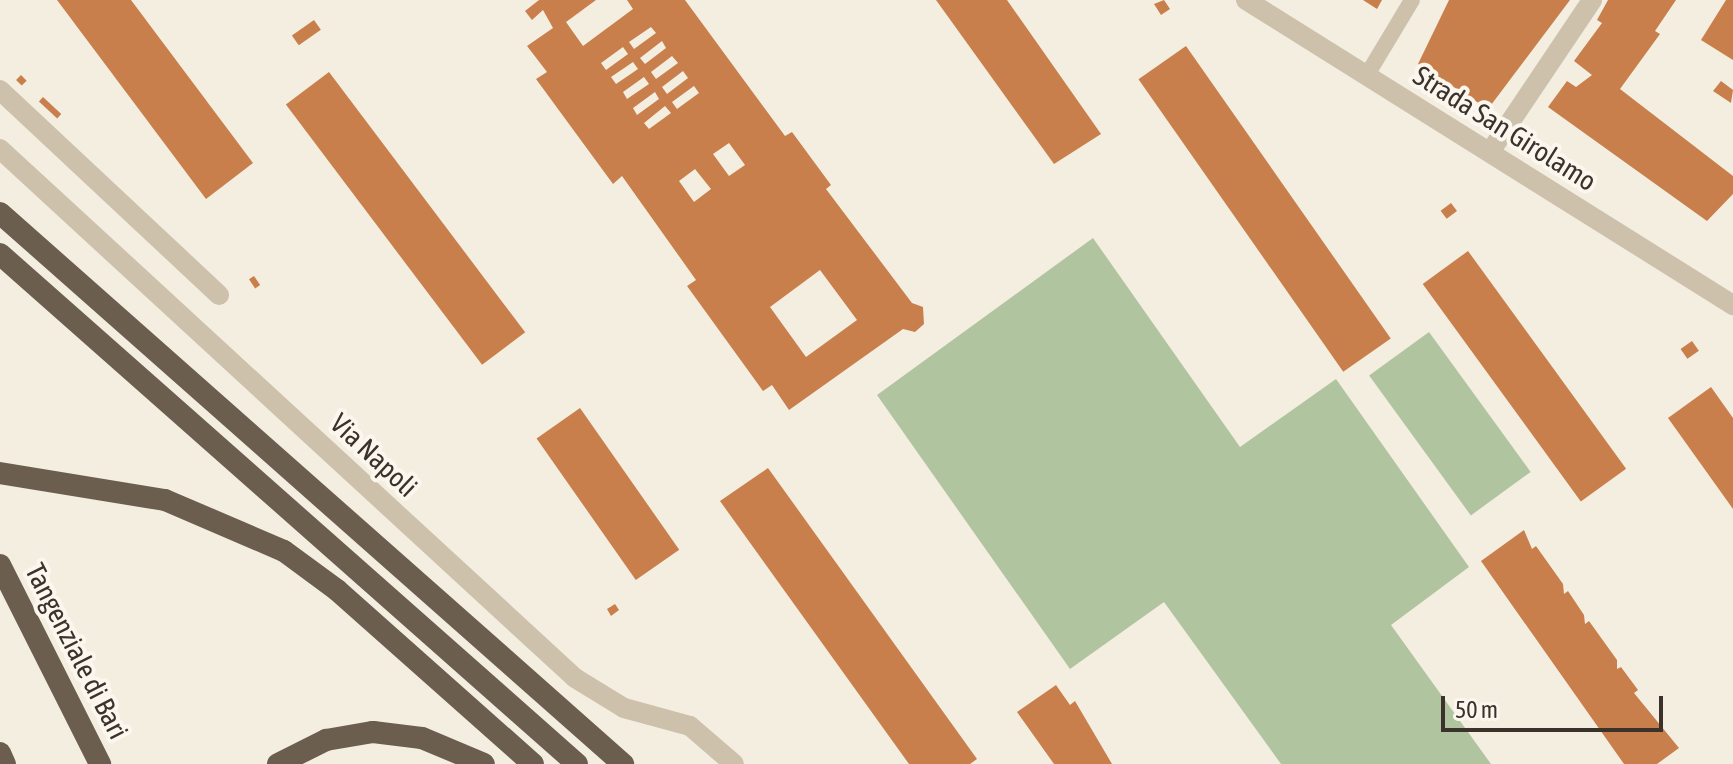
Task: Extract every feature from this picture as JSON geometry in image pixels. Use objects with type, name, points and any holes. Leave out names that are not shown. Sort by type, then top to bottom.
[{"type":"highway","points":[[0,213],[623,764]]},
{"type":"highway","points":[[0,254],[577,764]]},
{"type":"highway","points":[[0,473],[165,500],[284,551],[337,590],[533,764]]},
{"type":"highway","name":"Tangenziale di Bari","points":[[0,565],[100,764]]},
{"type":"highway","points":[[278,764],[326,740],[373,732],[422,738],[484,764]]},
{"type":"highway","points":[[0,753],[5,764]]},
{"type":"street","name":"Strada San Girolamo","points":[[1246,0],[1733,305]]},
{"type":"street","points":[[1490,152],[1592,0]]},
{"type":"street","points":[[0,90],[219,295]]},
{"type":"street","name":"Via Napoli","points":[[0,149],[575,678],[624,708],[690,726],[734,764]]},
{"type":"lane","points":[[1367,75],[1412,0]]},
{"type":"green space","points":[[1093,238],[1240,447],[1336,379],[1469,567],[1391,625],[1491,764],[1281,764],[1164,602],[1070,669],[877,395]]},
{"type":"green space","points":[[1429,332],[1531,472],[1471,515],[1369,375]]},
{"type":"building","points":[[57,0],[131,0],[253,163],[206,199]]},
{"type":"building","points":[[539,0],[596,0],[566,22],[583,46],[633,9],[627,0],[685,0],[785,136],[792,132],[831,185],[826,189],[912,303],[923,307],[924,324],[915,332],[903,329],[789,410],[772,385],[763,391],[687,286],[696,280],[622,176],[613,184],[536,79],[547,72],[527,46],[553,28],[543,10],[532,20],[525,11]],"holes":[[[651,27],[656,33],[634,49],[629,42]],[[662,41],[666,48],[645,64],[640,58]],[[623,47],[628,54],[606,70],[601,63]],[[672,56],[678,63],[656,79],[651,72]],[[633,62],[638,69],[616,84],[611,77]],[[683,71],[688,78],[667,94],[662,87]],[[644,77],[649,84],[627,99],[623,92]],[[694,86],[699,93],[677,109],[672,102]],[[655,92],[659,99],[637,115],[633,108]],[[665,106],[671,113],[649,129],[644,123]],[[729,143],[745,165],[729,176],[713,154]],[[695,169],[711,189],[694,202],[679,181]],[[820,270],[857,320],[806,357],[770,307]]]},
{"type":"building","points":[[936,0],[1007,0],[1101,134],[1054,164]]},
{"type":"building","points":[[1164,0],[1170,9],[1161,15],[1154,4]]},
{"type":"building","points":[[1363,0],[1382,0],[1377,9]]},
{"type":"building","points":[[1449,0],[1570,0],[1488,109],[1418,64]]},
{"type":"building","points":[[1608,0],[1676,0],[1655,31],[1660,34],[1620,89],[1733,176],[1733,194],[1707,221],[1548,107],[1567,81],[1576,87],[1592,75],[1574,61],[1602,23],[1597,20]]},
{"type":"building","points":[[1726,0],[1733,0],[1733,60],[1701,40]]},
{"type":"building","points":[[314,20],[321,30],[299,45],[292,35]]},
{"type":"building","points":[[1186,46],[1391,338],[1343,372],[1138,79]]},
{"type":"building","points":[[329,72],[525,332],[482,365],[286,104]]},
{"type":"building","points":[[21,75],[27,81],[22,86],[16,80]]},
{"type":"building","points":[[1721,81],[1733,90],[1731,103],[1713,91]]},
{"type":"building","points":[[43,97],[61,114],[57,118],[39,101]]},
{"type":"building","points":[[1451,203],[1457,211],[1447,219],[1441,211]]},
{"type":"building","points":[[1468,251],[1626,469],[1581,502],[1423,284]]},
{"type":"building","points":[[254,276],[260,285],[255,288],[249,279]]},
{"type":"building","points":[[1692,341],[1699,351],[1687,359],[1681,349]]},
{"type":"building","points":[[1711,387],[1733,418],[1733,509],[1668,418]]},
{"type":"building","points":[[580,408],[679,550],[636,580],[537,438]]},
{"type":"building","points":[[768,468],[977,759],[970,764],[909,764],[720,501]]},
{"type":"building","points":[[1524,530],[1532,549],[1536,546],[1563,584],[1564,594],[1568,591],[1584,615],[1585,624],[1589,621],[1617,660],[1617,669],[1621,667],[1638,690],[1634,693],[1679,748],[1657,764],[1624,764],[1481,561]]},
{"type":"building","points":[[615,604],[619,610],[611,616],[607,609]]},
{"type":"building","points":[[1056,685],[1070,705],[1075,701],[1112,764],[1054,764],[1017,712]]}]
